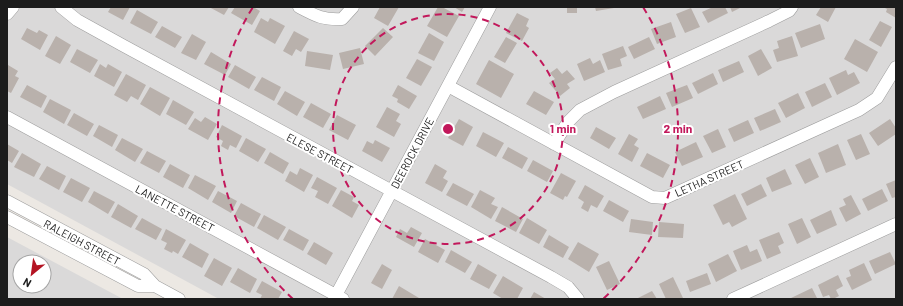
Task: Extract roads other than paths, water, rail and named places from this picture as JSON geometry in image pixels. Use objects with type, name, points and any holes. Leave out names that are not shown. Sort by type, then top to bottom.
[{"type":"street","points":[[7,14],[13,7]]},
{"type":"street","name":"ELESE STREET","points":[[62,7],[77,20],[551,277],[568,287],[578,299]]},
{"type":"street","points":[[299,7],[328,20],[342,19],[352,8]]},
{"type":"street","name":"DEEROCK DRIVE","points":[[338,298],[391,191],[490,7]]},
{"type":"street","points":[[554,144],[568,122],[580,110],[614,92],[769,21],[789,11],[792,7]]},
{"type":"street","name":"LETHA STREET","points":[[448,86],[652,197],[665,198],[859,110],[877,98],[896,67]]},
{"type":"street","name":"LANETTE STREET","points":[[7,117],[338,298]]},
{"type":"street","name":"RALEIGH STREET","points":[[7,201],[144,274],[164,296],[179,299]]},
{"type":"street","name":"RALEIGH STREET","points":[[7,217],[138,286],[155,286]]},
{"type":"street","points":[[733,299],[896,224]]}]
